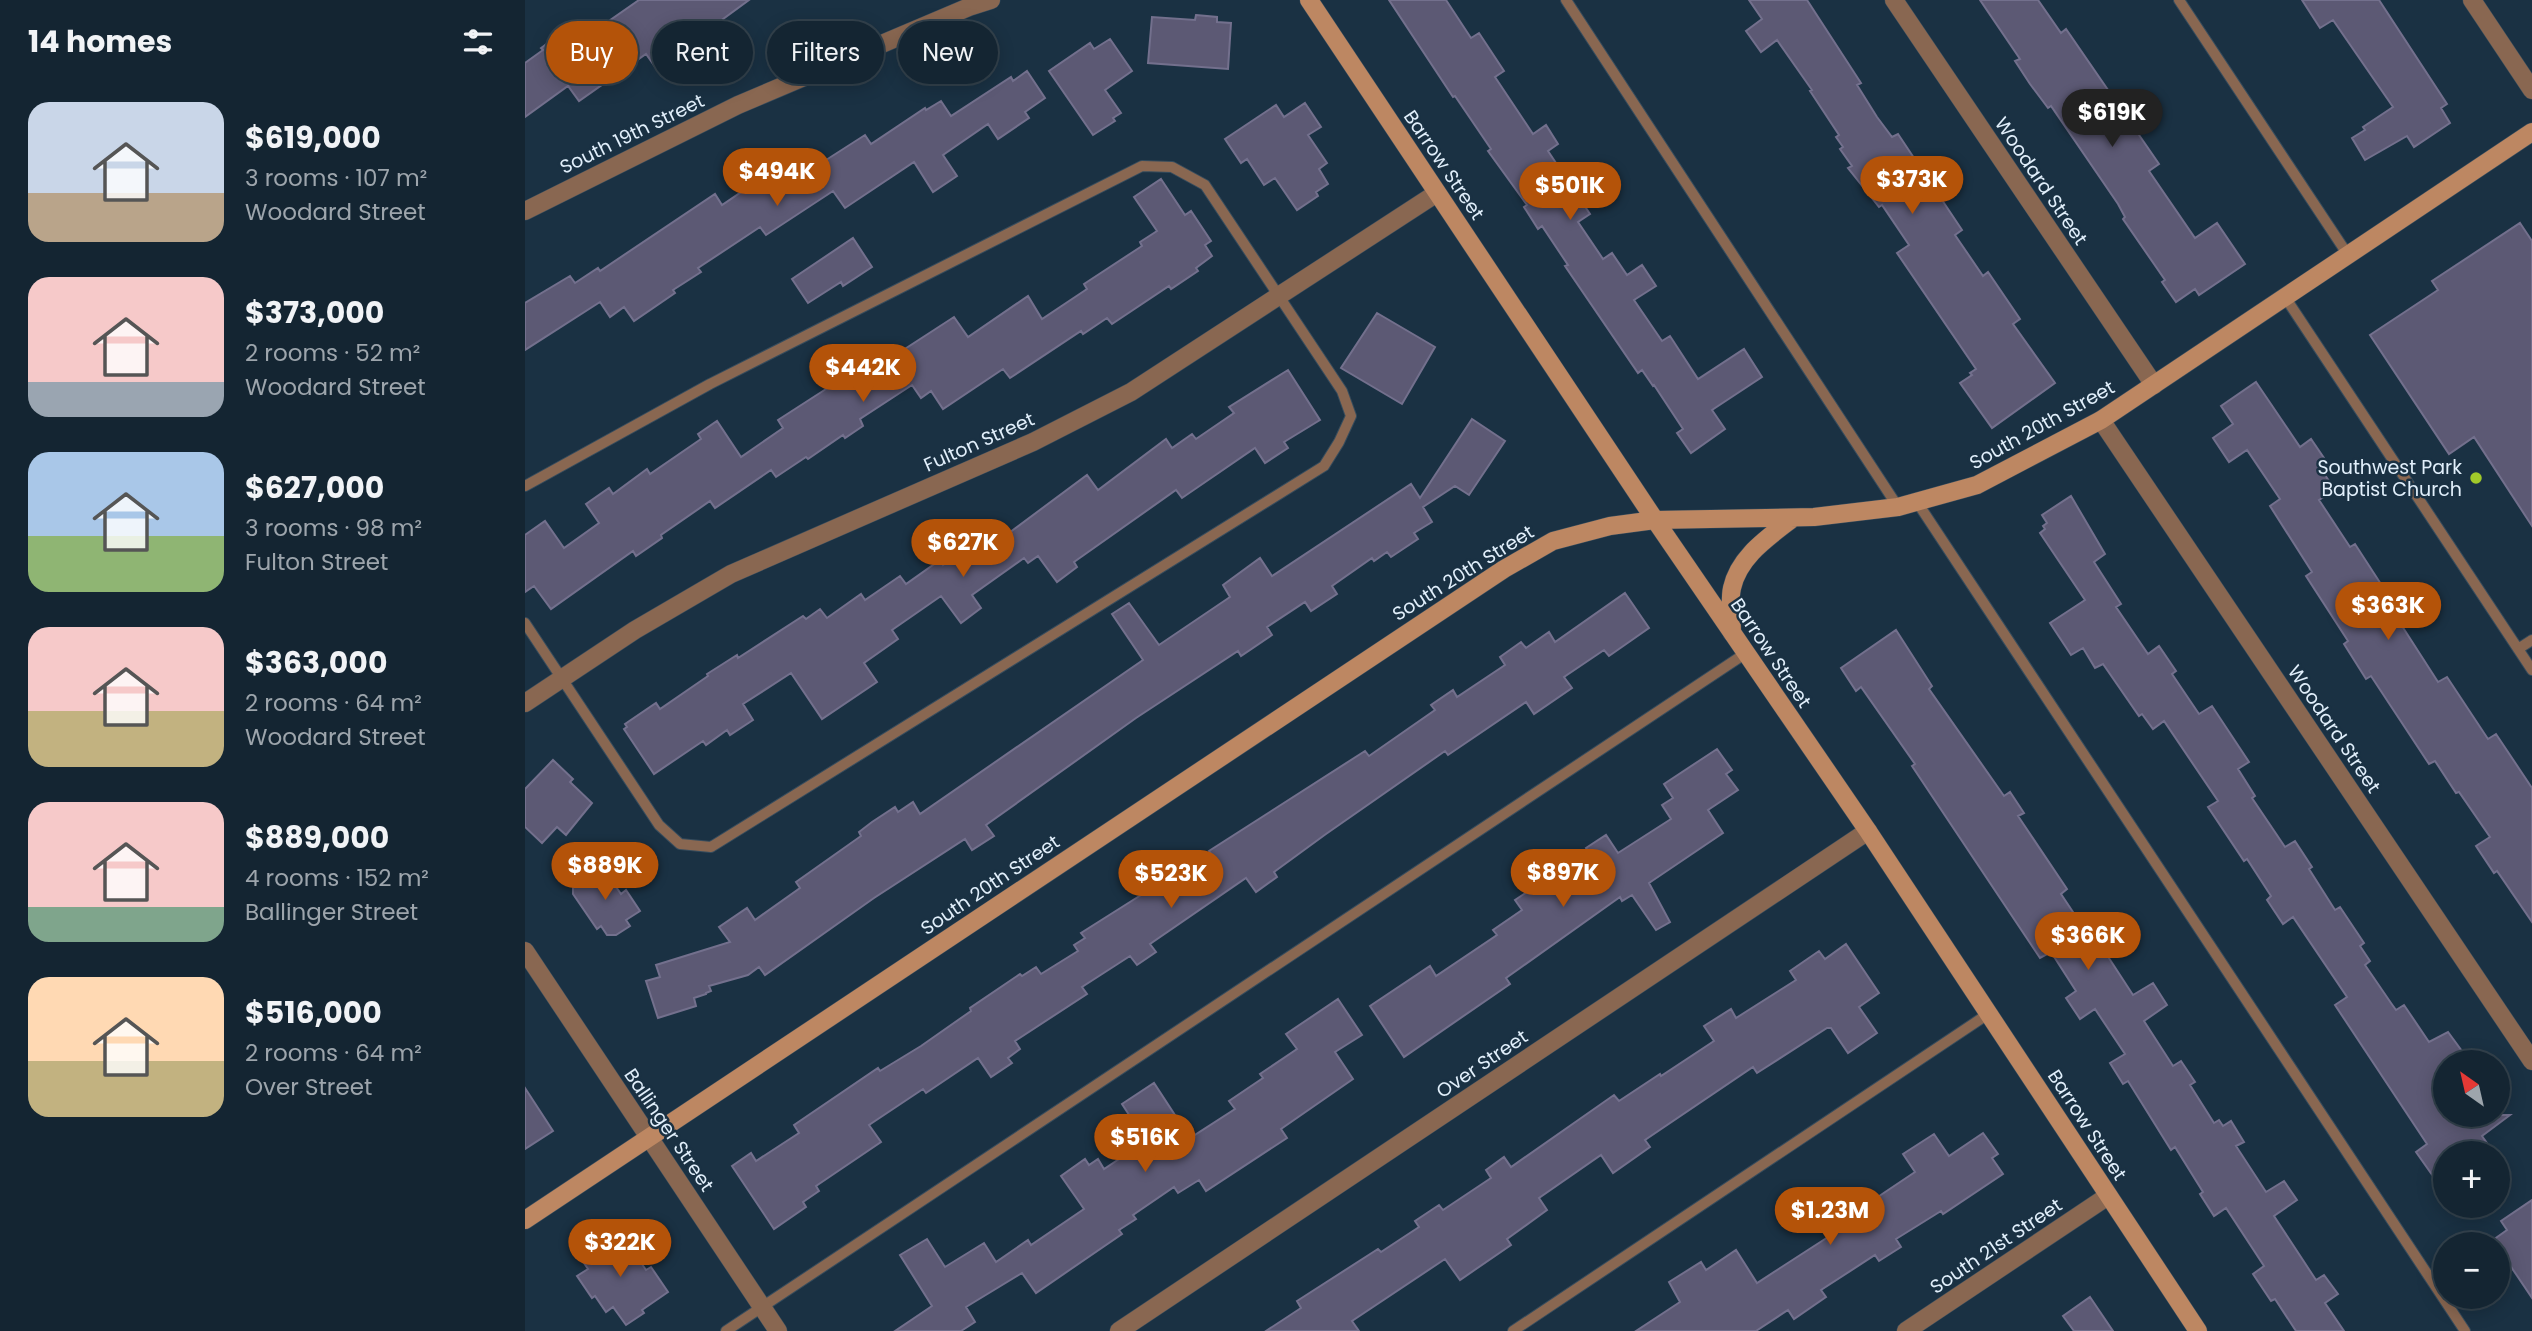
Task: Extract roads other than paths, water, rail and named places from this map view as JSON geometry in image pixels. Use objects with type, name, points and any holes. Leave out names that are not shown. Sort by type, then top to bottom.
[{"type":"street","name":"South 19th Street","points":[[525,211],[738,105],[991,0]]},
{"type":"street","name":"Barrow Street","points":[[1309,0],[1655,520],[1868,831],[2198,1331]]},
{"type":"street","name":"Woodard Street","points":[[1894,0],[2154,385]]},
{"type":"street","points":[[2472,0],[2532,90]]},
{"type":"street","name":"South 20th Street","points":[[525,1220],[1504,569],[1553,541],[1610,526],[1655,520],[1814,517],[1898,507],[1977,485],[2101,420],[2532,132]]},
{"type":"street","name":"Fulton Street","points":[[525,703],[635,630],[731,574],[1033,442],[1132,392],[1437,193]]},
{"type":"street","name":"Woodard Street","points":[[2101,420],[2532,1061]]},
{"type":"street","points":[[1732,633],[1731,590],[1738,571],[1749,554],[1793,518]]},
{"type":"street","name":"Over Street","points":[[1119,1331],[1868,831]]},
{"type":"street","name":"Ballinger Street","points":[[525,951],[778,1331]]},
{"type":"street","name":"South 21st Street","points":[[1906,1331],[2108,1196]]},
{"type":"lane","points":[[1566,0],[1898,507]]},
{"type":"lane","points":[[2179,0],[2348,255]]},
{"type":"lane","points":[[525,486],[710,384],[1142,166],[1172,167],[1205,185],[1342,391],[1351,416],[1324,466],[711,847],[680,845],[659,825],[525,622]]},
{"type":"lane","points":[[2285,298],[2532,670]]},
{"type":"lane","points":[[1917,502],[2465,1331]]},
{"type":"lane","points":[[2518,649],[2532,640]]},
{"type":"lane","points":[[726,1331],[1746,653]]},
{"type":"lane","points":[[1513,1331],[1988,1014]]},
{"type":"place","name":"Southwest Park Baptist Church","points":[[2476,478]]}]
